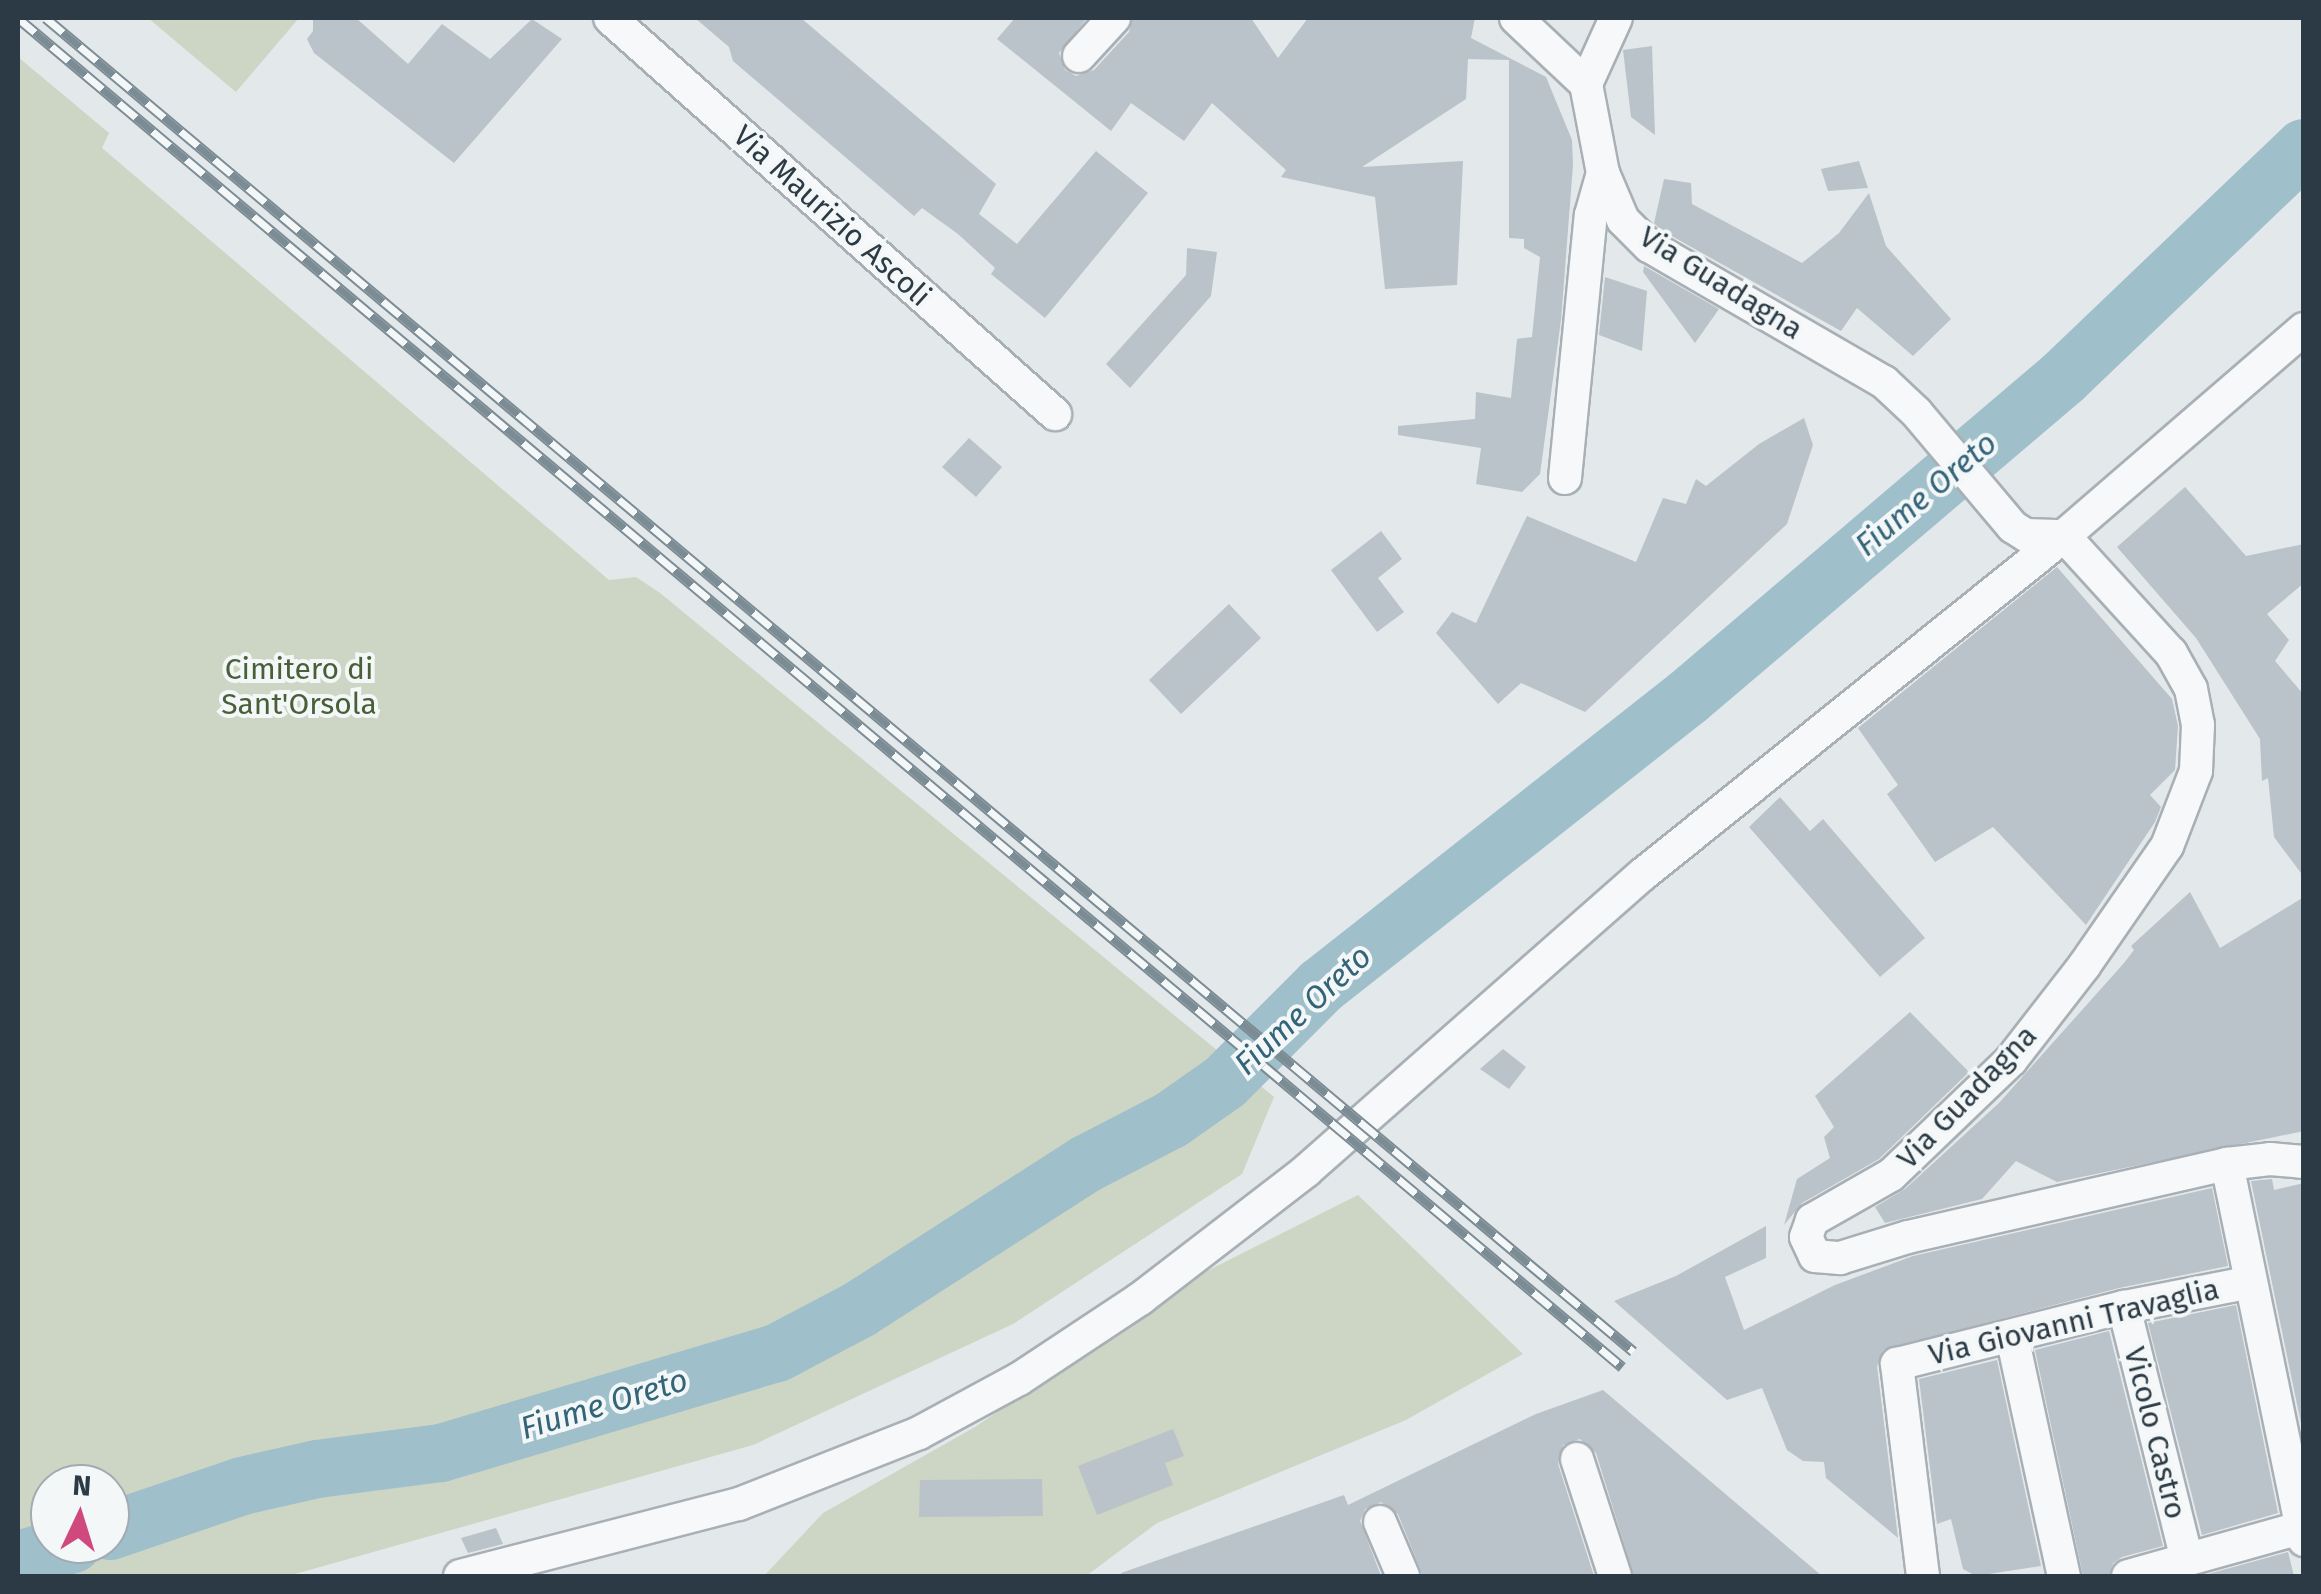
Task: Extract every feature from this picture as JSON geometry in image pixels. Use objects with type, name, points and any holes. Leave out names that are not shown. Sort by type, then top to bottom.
[{"type":"street","points":[[1078,56],[1114,18]]},
{"type":"street","points":[[1516,18],[1586,84],[1616,18]]},
{"type":"street","name":"Via Maurizio Ascoli","points":[[628,23],[1055,414]]},
{"type":"street","name":"Via Guadagna","points":[[1586,84],[1604,173],[1623,220],[1649,246],[1884,382],[1916,412],[2013,527],[2026,535],[2064,536],[2172,653],[2191,689],[2198,725],[2196,771],[2188,803],[2156,861],[2011,1060],[1891,1175],[1812,1220],[1806,1237],[1815,1256],[1840,1258],[1908,1237],[2227,1164],[2270,1159],[2304,1162]]},
{"type":"street","points":[[1564,478],[1591,215],[1604,173]]},
{"type":"street","points":[[460,1576],[740,1504],[919,1433],[1019,1379],[1140,1299],[1306,1172],[1642,875],[2064,536],[2304,328]]},
{"type":"street","points":[[2128,1576],[2303,1532],[2227,1164]]},
{"type":"street","name":"Via Giovanni Travaglia","points":[[1923,1576],[1897,1364],[2124,1306],[2251,1282]]},
{"type":"street","name":"Vicolo Castro","points":[[2124,1306],[2187,1560]]},
{"type":"street","points":[[2012,1336],[2064,1576]]},
{"type":"street","points":[[1577,1459],[1616,1576]]},
{"type":"street","points":[[1380,1522],[1402,1576]]},
{"type":"green space","points":[[148,18],[299,18],[236,92]]},
{"type":"green space","name":"Cimitero di Sant'Orsola","points":[[18,57],[109,133],[102,148],[609,580],[636,577],[660,593],[1274,1097],[1242,1174],[1013,1324],[753,1445],[288,1576],[18,1576]]},
{"type":"green space","points":[[1358,1195],[1523,1354],[1406,1420],[1157,1523],[1086,1576],[764,1576],[823,1513],[975,1427],[1207,1271]]},
{"type":"building","points":[[313,18],[356,18],[408,64],[442,24],[490,59],[532,19],[562,39],[454,163],[314,53],[307,39],[313,31]]},
{"type":"building","points":[[695,18],[801,18],[996,184],[979,214],[1017,244],[1096,151],[1148,193],[1045,318],[991,274],[995,268],[958,234],[922,208],[914,216],[733,61],[729,47]]},
{"type":"building","points":[[1015,18],[1087,18],[1059,53],[1065,70],[1076,76],[1094,70],[1129,32],[1133,18],[1251,18],[1278,58],[1308,18],[1475,18],[1471,38],[1546,77],[1572,140],[1573,165],[1561,320],[1540,474],[1522,492],[1476,484],[1481,448],[1398,435],[1398,426],[1475,419],[1476,392],[1511,398],[1517,339],[1532,337],[1540,257],[1524,248],[1524,239],[1509,238],[1509,60],[1468,59],[1466,99],[1362,167],[1463,161],[1457,285],[1385,289],[1375,197],[1281,177],[1286,170],[1212,103],[1184,141],[1131,103],[1111,131],[997,39]]},
{"type":"building","points":[[1652,46],[1655,135],[1631,117],[1623,50]]},
{"type":"building","points":[[1859,161],[1868,188],[1828,191],[1821,169]]},
{"type":"building","points":[[1664,179],[1691,183],[1692,204],[1802,263],[1839,233],[1869,193],[1886,246],[1951,319],[1913,356],[1857,308],[1841,331],[1661,230],[1654,223]]},
{"type":"building","points":[[1187,248],[1217,252],[1211,296],[1130,388],[1106,364],[1186,275]]},
{"type":"building","points":[[1644,266],[1719,309],[1695,343],[1643,272]]},
{"type":"building","points":[[1605,277],[1647,291],[1642,351],[1599,335]]},
{"type":"building","points":[[1804,418],[1813,445],[1787,524],[1585,712],[1521,683],[1498,704],[1436,633],[1452,612],[1476,623],[1527,516],[1636,562],[1663,498],[1686,504],[1696,479],[1706,486],[1759,444]]},
{"type":"building","points":[[969,438],[1002,467],[976,497],[942,467]]},
{"type":"building","points":[[2185,487],[2246,556],[2304,544],[2304,583],[2267,614],[2289,640],[2275,661],[2304,695],[2304,877],[2274,837],[2268,778],[2262,781],[2260,739],[2196,638],[2117,547]]},
{"type":"building","points":[[1381,531],[1402,559],[1378,578],[1404,612],[1377,632],[1331,570]]},
{"type":"building","points":[[2057,567],[2172,699],[2178,726],[2175,770],[2150,795],[2161,807],[2155,822],[2086,925],[1993,827],[1935,862],[1887,794],[1898,785],[1858,728]]},
{"type":"building","points":[[1229,604],[1261,638],[1181,714],[1149,680]]},
{"type":"building","points":[[1780,797],[1810,831],[1823,819],[1925,938],[1880,977],[1749,827]]},
{"type":"building","points":[[2190,892],[2220,948],[2304,897],[2304,1131],[2057,1182],[2016,1161],[1982,1199],[1885,1223],[1875,1207],[1905,1189],[1999,1103],[2124,963],[2134,950],[2131,946]]},
{"type":"building","points":[[1910,1012],[1969,1072],[1879,1159],[1802,1203],[1784,1225],[1797,1179],[1830,1158],[1824,1137],[1834,1127],[1815,1096]]},
{"type":"building","points":[[1503,1049],[1526,1067],[1509,1089],[1480,1069]]},
{"type":"building","points":[[2272,1179],[2274,1190],[2304,1183],[2304,1438],[2251,1181]]},
{"type":"building","points":[[2212,1188],[2228,1266],[2119,1288],[1883,1350],[1877,1366],[1898,1538],[1826,1478],[1824,1462],[1803,1461],[1787,1450],[1762,1388],[1727,1400],[1614,1301],[1676,1276],[1766,1226],[1766,1258],[1725,1277],[1744,1330],[1835,1285],[1913,1256]]},
{"type":"building","points":[[2236,1305],[2278,1513],[2202,1535],[2148,1323]]},
{"type":"building","points":[[2109,1331],[2163,1546],[2122,1557],[2113,1563],[2109,1576],[2083,1576],[2035,1350]]},
{"type":"building","points":[[1997,1360],[2041,1566],[1976,1576],[1963,1569],[1951,1519],[1937,1524],[1919,1379]]},
{"type":"building","points":[[1603,1390],[1822,1576],[1634,1576],[1596,1453],[1580,1439],[1563,1445],[1558,1464],[1594,1576],[1423,1576],[1398,1514],[1381,1502],[1365,1509],[1360,1521],[1381,1576],[1122,1576],[1121,1573],[1344,1495],[1348,1505],[1536,1414]]},
{"type":"building","points":[[1173,1429],[1184,1456],[1165,1463],[1173,1485],[1097,1515],[1078,1466]]},
{"type":"building","points":[[1042,1479],[1043,1516],[919,1517],[920,1480]]},
{"type":"building","points":[[496,1528],[503,1544],[468,1553],[461,1538]]},
{"type":"building","points":[[2288,1552],[2294,1576],[2201,1576]]},
{"type":"waterway","name":"Fiume Oreto","points":[[130,1524],[242,1486],[317,1469],[441,1453],[777,1353],[860,1309],[1086,1164],[1171,1120],[1225,1082],[1321,986],[1687,698],[2063,378],[2304,148]]},
{"type":"waterway","name":"Fiume Oreto","points":[[18,1560],[30,1557]]},
{"type":"railway","points":[[18,18],[1622,1367]]},
{"type":"railway","points":[[46,18],[1633,1351]]}]
